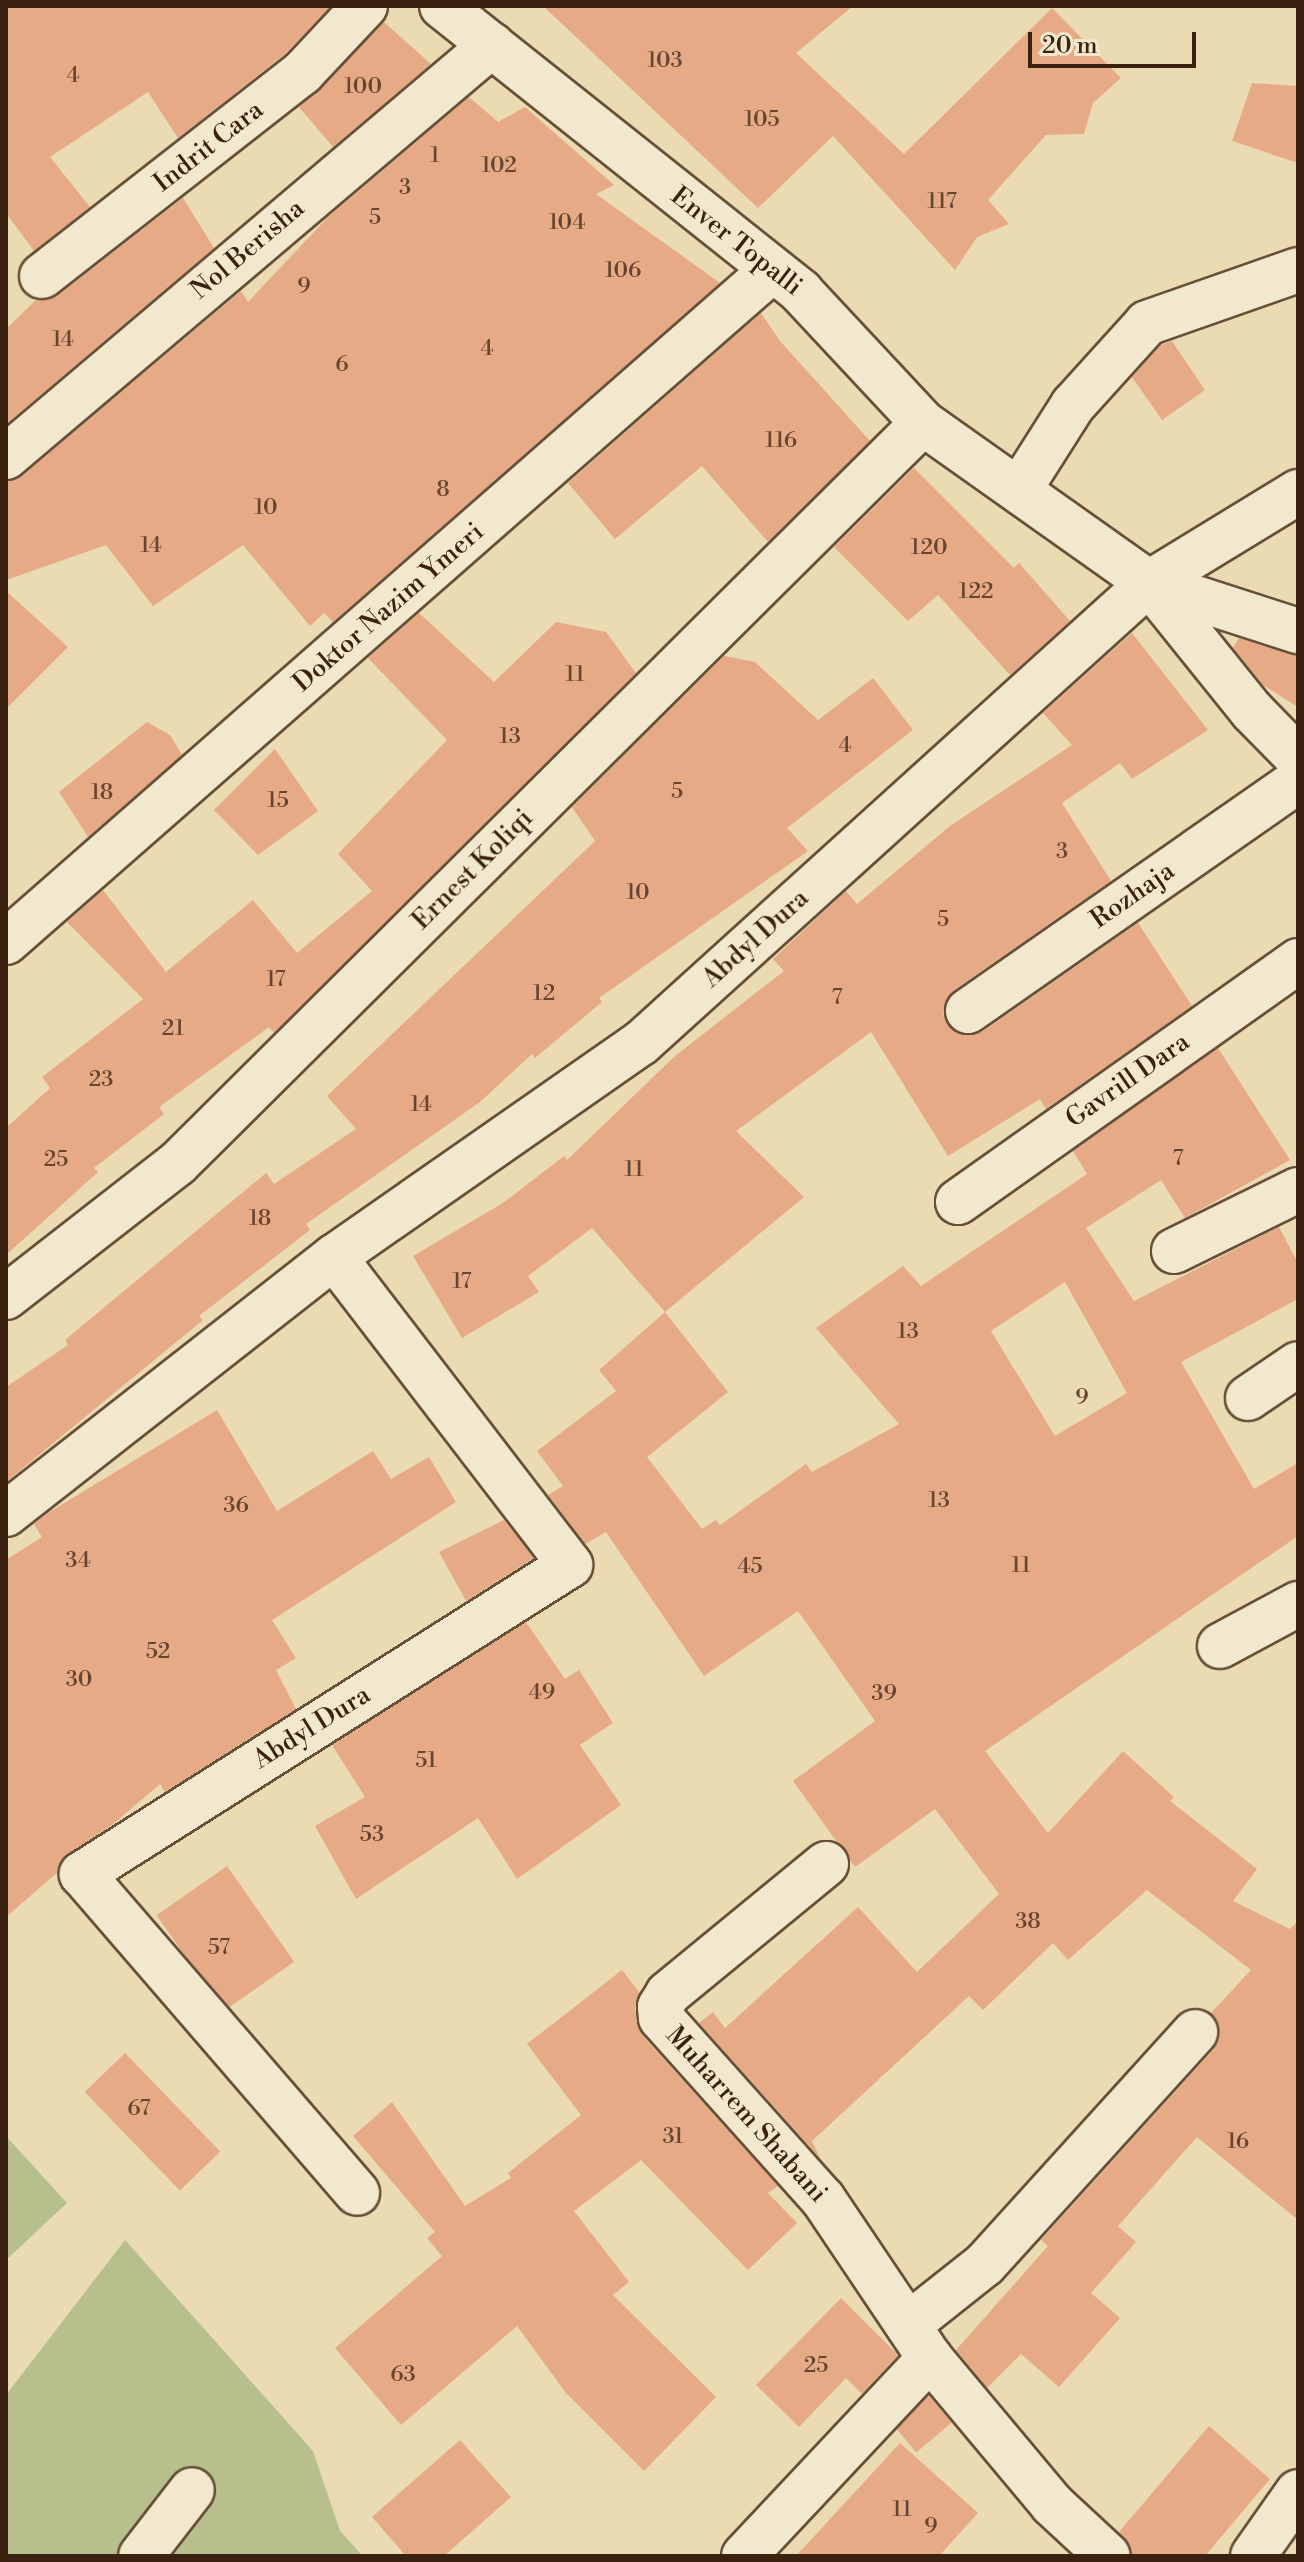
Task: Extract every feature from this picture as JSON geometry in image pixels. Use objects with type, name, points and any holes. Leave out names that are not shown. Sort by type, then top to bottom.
[{"type":"street","name":"Indrit Cara","points":[[42,276],[302,73],[365,6]]},
{"type":"street","name":"Enver Topalli","points":[[442,6],[770,272],[801,292],[923,423],[1149,583],[1298,631]]},
{"type":"street","name":"Nol Berisha","points":[[6,457],[492,45]]},
{"type":"street","points":[[1019,490],[1073,405],[1147,323],[1298,270]]},
{"type":"street","name":"Doktor Nazim Ymeri","points":[[6,942],[770,272]]},
{"type":"street","name":"Ernest Koliqi","points":[[6,1297],[177,1164],[923,423]]},
{"type":"street","name":"Abdyl Dura","points":[[6,1514],[334,1257],[641,1043],[1149,583],[1298,492]]},
{"type":"street","points":[[1149,583],[1252,711],[1298,758]]},
{"type":"street","name":"Rozhaja","points":[[968,1011],[1298,781]]},
{"type":"street","name":"Gavrill Dara","points":[[958,1202],[1298,961]]},
{"type":"street","points":[[1174,1251],[1298,1190]]},
{"type":"street","name":"Abdyl Dura","points":[[334,1257],[570,1565],[82,1874],[357,2193]]},
{"type":"street","points":[[1248,1398],[1298,1364]]},
{"type":"street","points":[[1220,1646],[1298,1604]]},
{"type":"street","name":"Muharrem Shabani","points":[[826,1864],[668,1994],[661,2018],[823,2199],[919,2341],[1052,2504],[1108,2556]]},
{"type":"street","points":[[744,2556],[985,2264],[1195,2032]]},
{"type":"street","points":[[141,2556],[192,2490]]},
{"type":"street","points":[[1253,2556],[1298,2492]]},
{"type":"green space","points":[[6,2136],[67,2203],[6,2260]]},
{"type":"green space","points":[[125,2240],[313,2451],[340,2531],[363,2556],[6,2556],[6,2395]]},
{"type":"building","points":[[6,6],[331,6],[285,54],[178,138],[148,92],[50,157],[90,207],[34,251],[6,213]]},
{"type":"building","points":[[543,6],[853,6],[796,53],[904,154],[1052,8],[1121,78],[1093,103],[1084,134],[1046,135],[988,200],[1009,224],[977,237],[955,270],[833,136],[758,208]]},
{"type":"building","points":[[384,22],[431,64],[333,147],[299,107]]},
{"type":"building","points":[[1252,83],[1298,86],[1298,163],[1232,141]]},
{"type":"building","points":[[469,97],[498,122],[525,107],[614,185],[596,194],[720,283],[333,622],[324,613],[310,626],[243,545],[153,606],[106,545],[6,580],[6,481],[22,476],[241,291],[248,302],[327,218]]},
{"type":"building","points":[[183,198],[214,248],[6,424],[6,329],[36,300],[57,296]]},
{"type":"building","points":[[761,313],[780,341],[870,441],[768,542],[702,466],[615,539],[568,483]]},
{"type":"building","points":[[1172,341],[1205,390],[1162,420],[1132,377],[1161,345]]},
{"type":"building","points":[[914,468],[1014,568],[1019,563],[1070,621],[1010,675],[938,595],[908,621],[834,547]]},
{"type":"building","points":[[6,591],[68,647],[6,709]]},
{"type":"building","points":[[419,613],[494,682],[556,622],[606,632],[636,673],[274,1033],[269,1027],[159,1107],[164,1114],[94,1168],[98,1172],[6,1255],[6,1128],[50,1088],[42,1077],[143,999],[67,922],[103,890],[166,972],[253,900],[297,953],[372,891],[338,854],[447,740],[368,658]]},
{"type":"building","points":[[1132,633],[1208,730],[1132,779],[1120,763],[1062,803],[1111,881],[954,990],[943,1014],[957,1033],[982,1032],[1138,923],[1192,1006],[1046,1109],[1040,1099],[948,1156],[871,1032],[736,1131],[804,1197],[665,1312],[592,1228],[528,1276],[539,1292],[462,1338],[413,1256],[503,1203],[564,1156],[567,1160],[675,1056],[784,971],[773,959],[846,891],[857,904],[950,826],[1072,745],[1043,713]]},
{"type":"building","points":[[1239,638],[1298,655],[1298,707],[1263,685],[1233,648]]},
{"type":"building","points":[[724,656],[755,662],[818,720],[873,678],[913,730],[787,828],[808,851],[599,998],[602,1002],[535,1058],[532,1054],[480,1102],[306,1224],[310,1230],[199,1316],[203,1320],[6,1482],[6,1387],[68,1345],[65,1340],[266,1173],[274,1184],[356,1129],[327,1096],[595,841],[572,807]]},
{"type":"building","points":[[147,722],[170,735],[182,755],[88,837],[59,792]]},
{"type":"building","points":[[275,749],[318,811],[258,855],[214,810]]},
{"type":"building","points":[[1218,1048],[1290,1160],[1185,1218],[1161,1180],[1086,1228],[1134,1301],[1279,1227],[1298,1263],[1298,1299],[1181,1362],[1254,1489],[1298,1463],[1298,1536],[985,1751],[1048,1833],[1123,1751],[1174,1797],[1170,1801],[1257,1869],[1233,1901],[1290,1929],[1298,1921],[1298,2220],[1197,2137],[1118,2226],[1136,2242],[1091,2293],[1120,2318],[1059,2387],[1021,2354],[987,2388],[956,2350],[1048,2246],[1041,2240],[1214,2049],[1219,2025],[1211,2013],[1251,1970],[1147,1890],[1068,1960],[1053,1943],[983,2010],[969,1996],[812,2141],[820,2158],[699,2023],[713,2012],[725,2028],[858,1907],[917,1972],[999,1894],[935,1809],[855,1867],[793,1781],[875,1721],[798,1611],[704,1676],[606,1532],[585,1544],[548,1495],[563,1486],[537,1451],[616,1391],[599,1370],[665,1312],[728,1392],[647,1457],[702,1529],[716,1520],[720,1525],[806,1464],[812,1472],[899,1424],[816,1328],[903,1266],[921,1286],[1087,1174],[1073,1151]],"holes":[[[1065,1282],[1127,1393],[1055,1436],[991,1331]]]},
{"type":"building","points":[[217,1410],[277,1511],[373,1451],[391,1479],[429,1457],[456,1502],[272,1620],[296,1658],[276,1670],[296,1709],[165,1792],[160,1784],[112,1825],[69,1853],[58,1872],[6,1917],[6,1560],[42,1537],[34,1524],[48,1513]]},
{"type":"building","points":[[504,1520],[534,1558],[466,1601],[439,1552]]},
{"type":"building","points":[[526,1622],[565,1679],[579,1670],[613,1723],[580,1745],[621,1805],[517,1879],[478,1818],[356,1899],[315,1826],[365,1797],[332,1745]]},
{"type":"building","points":[[227,1866],[294,1962],[224,2011],[157,1915]]},
{"type":"building","points":[[622,1970],[640,1993],[635,2009],[642,2035],[778,2186],[768,2193],[797,2223],[748,2270],[641,2160],[574,2211],[629,2282],[613,2295],[716,2397],[644,2471],[566,2393],[517,2326],[401,2425],[335,2348],[442,2256],[427,2238],[435,2232],[353,2136],[392,2102],[465,2206],[511,2178],[508,2173],[581,2115],[527,2044]]},
{"type":"building","points":[[125,2053],[220,2152],[180,2190],[85,2092]]},
{"type":"building","points":[[841,2298],[898,2355],[862,2394],[846,2378],[799,2427],[756,2385]]},
{"type":"building","points":[[929,2396],[951,2423],[916,2452],[894,2426]]},
{"type":"building","points":[[1209,2426],[1270,2479],[1205,2556],[1132,2556],[1119,2532]]},
{"type":"building","points":[[460,2440],[511,2497],[444,2556],[406,2556],[372,2517]]},
{"type":"building","points":[[900,2443],[978,2513],[939,2556],[796,2556]]}]
